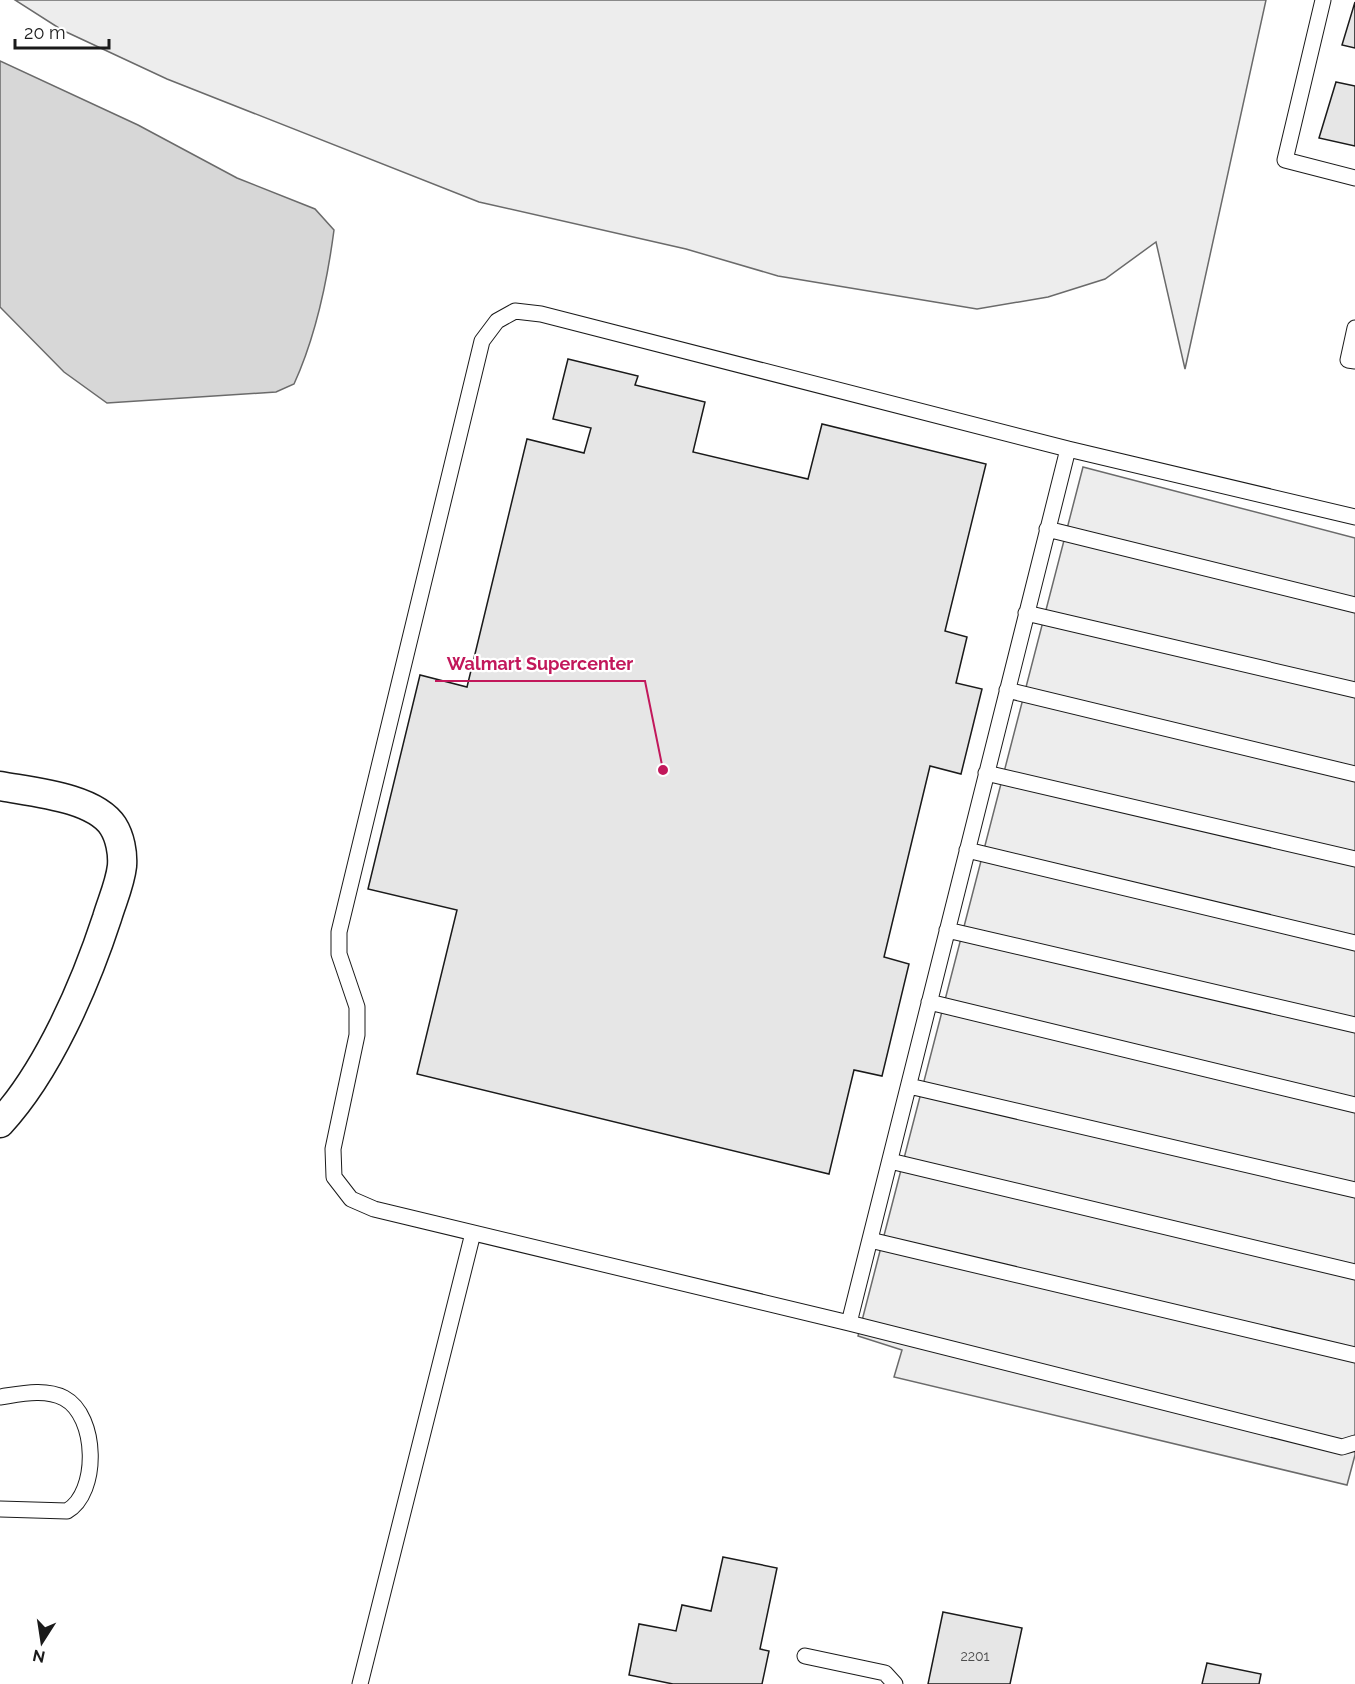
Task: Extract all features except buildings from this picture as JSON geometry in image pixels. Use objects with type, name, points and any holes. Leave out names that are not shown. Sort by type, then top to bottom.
[{"type":"street","points":[[0,786],[81,803],[99,812],[113,826],[117,835],[121,845],[122,864],[95,956],[65,1024],[33,1079],[0,1123]]},
{"type":"lane","points":[[1323,0],[1286,160],[1355,178]]},
{"type":"lane","points":[[1355,517],[1068,449],[541,314],[515,311],[497,321],[482,341],[339,932],[339,954],[357,1007],[357,1035],[333,1149],[334,1177],[351,1199],[374,1209],[849,1323],[1342,1447],[1355,1443]]},
{"type":"lane","points":[[1355,328],[1348,360],[1355,361]]},
{"type":"lane","points":[[849,1323],[1068,449]]},
{"type":"lane","points":[[1047,529],[1355,605]]},
{"type":"lane","points":[[1026,613],[1355,690]]},
{"type":"lane","points":[[1007,690],[1355,774]]},
{"type":"lane","points":[[987,773],[1355,859]]},
{"type":"lane","points":[[967,850],[1355,943]]},
{"type":"lane","points":[[947,930],[1355,1025]]},
{"type":"lane","points":[[929,1002],[1355,1105]]},
{"type":"lane","points":[[909,1086],[1355,1190]]},
{"type":"lane","points":[[890,1161],[1355,1272]]},
{"type":"lane","points":[[360,1684],[473,1233]]},
{"type":"lane","points":[[870,1240],[1355,1355]]},
{"type":"lane","points":[[0,1397],[30,1393],[49,1394],[63,1398],[73,1404],[82,1417],[90,1445],[89,1469],[83,1494],[76,1506],[67,1511],[0,1509]]},
{"type":"lane","points":[[806,1656],[885,1673],[895,1684]]},
{"type":"shaded area","points":[[15,0],[1266,0],[1185,369],[1156,242],[1105,279],[1048,297],[977,309],[778,276],[686,249],[479,202],[167,79],[62,30]]},
{"type":"shaded area","points":[[0,61],[138,125],[237,178],[315,209],[334,230],[320,309],[309,347],[294,384],[276,392],[107,403],[64,372],[0,307]]},
{"type":"shaded area","points":[[1083,467],[1355,538],[1355,1455],[1347,1485],[894,1377],[902,1350],[858,1336]]},
{"type":"place","name":"Walmart Supercenter","points":[[663,770]]}]
